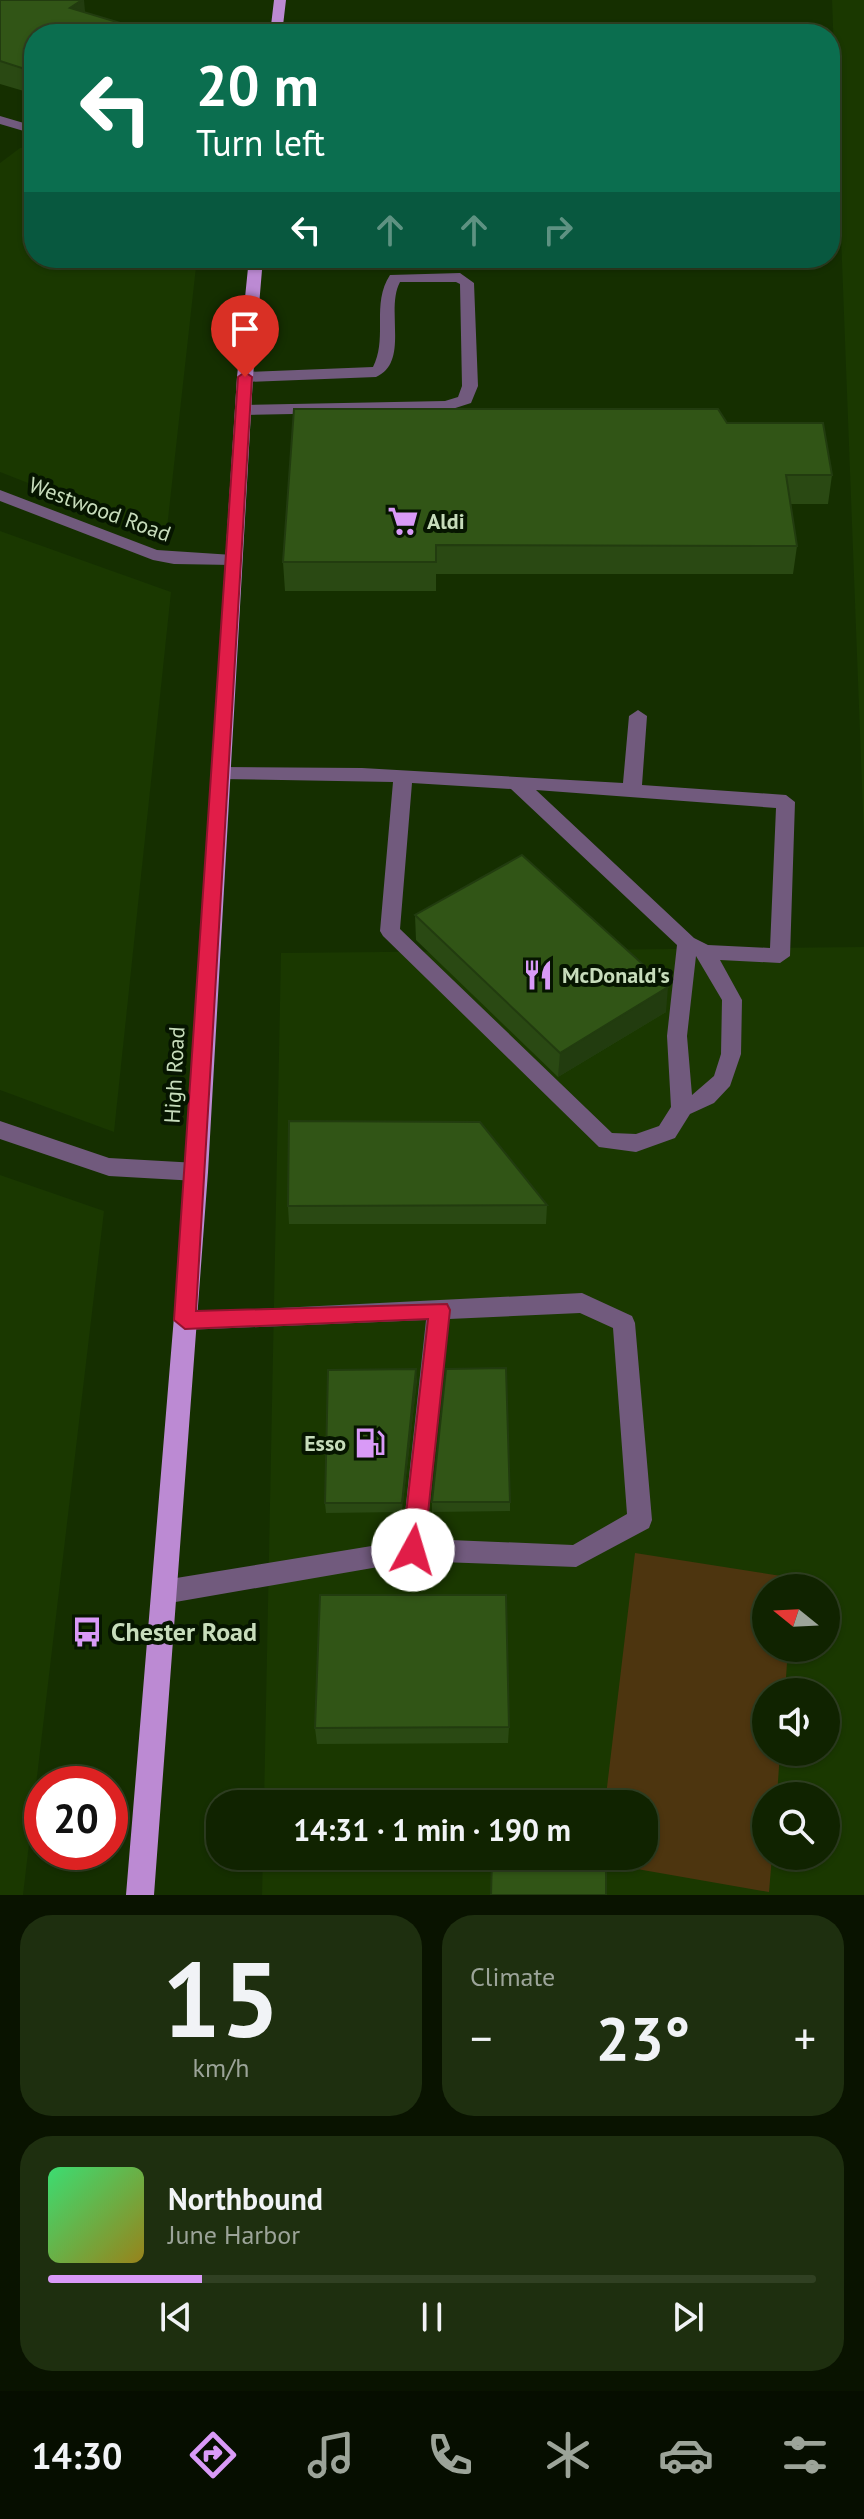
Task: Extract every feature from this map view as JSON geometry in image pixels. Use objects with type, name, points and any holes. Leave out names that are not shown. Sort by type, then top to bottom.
[{"type":"main road","points":[[277,24],[280,0]]},
{"type":"main road","name":"High Road","points":[[140,1895],[197,1172],[233,560],[255,268]]},
{"type":"street","points":[[0,120],[24,127]]},
{"type":"street","points":[[243,410],[446,406],[465,400],[470,386],[467,283],[460,277],[395,278],[387,288],[387,352],[379,370],[370,374],[245,377]]},
{"type":"street","name":"Westwood Road","points":[[0,495],[153,555],[174,559],[233,560]]},
{"type":"street","points":[[632,791],[638,716]]},
{"type":"street","points":[[221,773],[517,783],[786,802],[780,956],[696,948]]},
{"type":"street","points":[[403,778],[390,931],[607,1141],[636,1143],[667,1132],[682,1108],[707,1097],[723,1080],[731,1054],[732,1000],[696,948],[517,783]]},
{"type":"street","points":[[682,1108],[677,1036],[696,948]]},
{"type":"street","points":[[0,1130],[109,1167],[197,1172]]},
{"type":"street","points":[[164,1592],[413,1550],[576,1556],[640,1520],[624,1323],[582,1303],[185,1320]]},
{"type":"street","points":[[413,1550],[439,1310]]},
{"type":"shaded area","points":[[832,0],[864,0],[864,838],[840,210],[840,24],[833,24]]},
{"type":"shaded area","points":[[24,148],[24,268],[196,268],[166,537],[0,472],[0,163]]},
{"type":"shaded area","points":[[0,531],[171,592],[114,1132],[0,1090]]},
{"type":"shaded area","points":[[864,947],[864,1895],[262,1895],[263,1870],[658,1870],[658,1790],[264,1790],[281,953]]},
{"type":"shaded area","points":[[0,1175],[104,1211],[38,1766],[24,1766],[26,1870],[23,1895],[0,1895]]},
{"type":"shaded area","points":[[635,1553],[769,1574],[752,1574],[752,1662],[787,1662],[786,1678],[752,1678],[752,1766],[779,1766],[778,1782],[752,1782],[752,1870],[771,1870],[769,1892],[643,1870],[658,1870],[658,1790],[607,1790]]},
{"type":"building","points":[[0,0],[82,0],[70,8],[124,24],[24,24],[24,69],[0,61]]},
{"type":"building","points":[[294,409],[718,409],[727,423],[823,423],[832,475],[786,475],[797,546],[436,545],[436,562],[283,562]]},
{"type":"building","points":[[522,855],[668,987],[560,1053],[415,915]]},
{"type":"building","points":[[289,1121],[480,1122],[547,1205],[288,1206]]},
{"type":"building","points":[[506,1368],[510,1502],[432,1502],[446,1369]]},
{"type":"building","points":[[416,1369],[402,1503],[325,1503],[328,1370]]},
{"type":"building","points":[[320,1595],[506,1595],[509,1727],[315,1728]]},
{"type":"building","points":[[492,1870],[606,1870],[606,1895],[491,1895]]},
{"type":"place","name":"Aldi","points":[[403,521]]},
{"type":"place","name":"McDonald's","points":[[538,975]]},
{"type":"place","name":"Esso","points":[[370,1443]]},
{"type":"place","name":"Chester Road","points":[[87,1632]]},
{"type":"route","points":[[245,377],[197,1172],[185,1320],[439,1310],[413,1550]]}]
